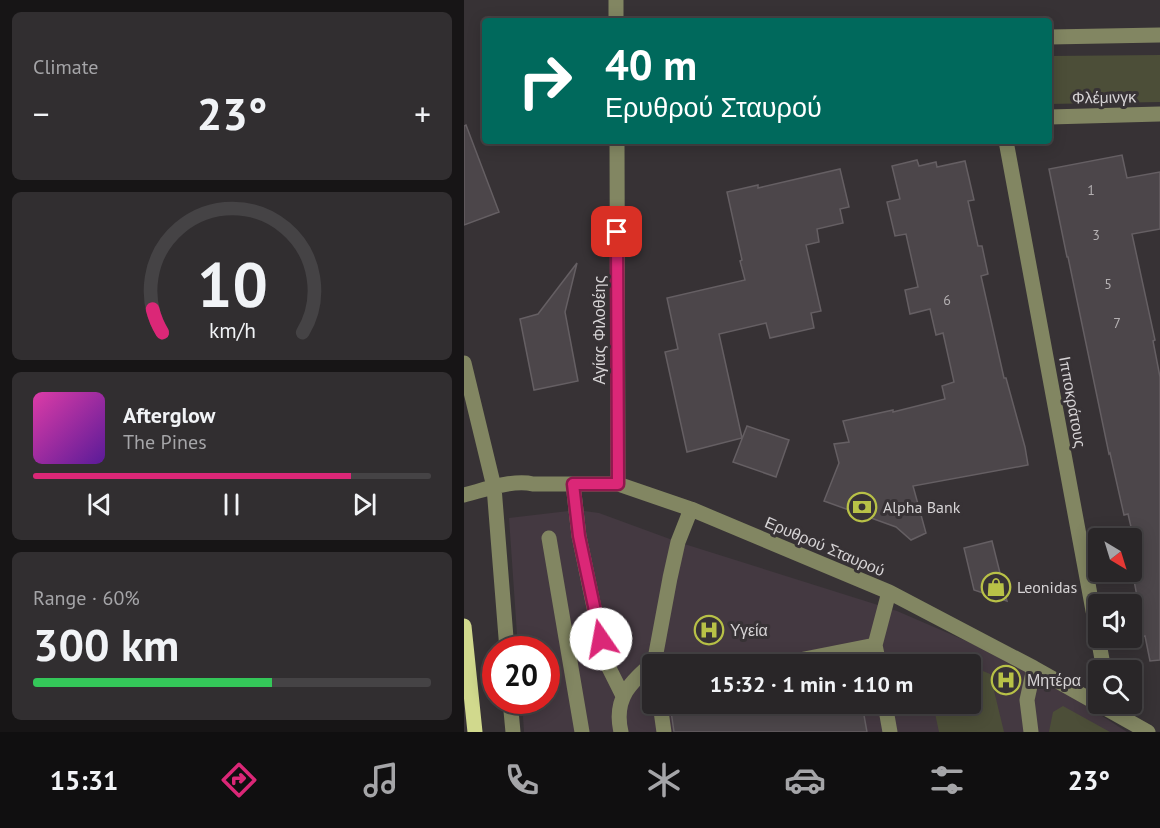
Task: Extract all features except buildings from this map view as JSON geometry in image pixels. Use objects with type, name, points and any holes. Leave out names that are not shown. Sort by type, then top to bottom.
[{"type":"main road","points":[[464,626],[475,732]]},
{"type":"street","points":[[616,0],[617,18]]},
{"type":"street","points":[[1052,38],[1160,35]]},
{"type":"street","name":"Φλέμινγκ","points":[[1052,117],[1160,114]]},
{"type":"street","name":"Αγίας Φιλοθέης","points":[[617,144],[618,484]]},
{"type":"street","name":"Ιπποκράτους","points":[[1007,144],[1102,660]]},
{"type":"street","points":[[464,363],[494,487],[506,636]]},
{"type":"street","name":"Ερυθρού Σταυρού","points":[[464,495],[525,482],[533,484],[618,484],[691,509],[889,591],[1088,696]]},
{"type":"street","points":[[573,484],[579,536],[605,660],[623,696]]},
{"type":"street","points":[[656,654],[678,542],[691,509]]},
{"type":"street","points":[[549,538],[582,732]]},
{"type":"street","points":[[877,654],[875,645],[889,591]]},
{"type":"street","points":[[830,654],[875,645]]},
{"type":"street","points":[[1031,732],[1026,700],[1034,668]]},
{"type":"street","points":[[621,732],[619,723],[623,696],[635,678],[642,672]]},
{"type":"street","points":[[511,714],[513,732]]},
{"type":"street","points":[[662,714],[665,732]]},
{"type":"street","points":[[887,714],[890,732]]},
{"type":"street","name":"Ερυθρού Σταυρού","points":[[1120,714],[1148,732]]},
{"type":"shaded area","name":"Υγεία","points":[[577,510],[599,513],[678,542],[897,611],[971,643],[1071,696],[1088,707],[1088,714],[1099,714],[1127,732],[524,732],[523,714],[560,714],[560,636],[517,636],[509,518]]},
{"type":"green space","points":[[1160,55],[1160,102],[1052,104],[1052,56]]},
{"type":"green space","points":[[981,670],[990,674],[1004,732],[939,732],[935,714],[981,714]]},
{"type":"green space","points":[[1063,706],[1110,732],[1049,732],[1053,712]]},
{"type":"place","name":"Alpha Bank","points":[[862,507]]},
{"type":"place","name":"Leonidas","points":[[996,587]]},
{"type":"place","name":"Υγεία","points":[[709,630]]},
{"type":"place","name":"Μητέρα","points":[[1006,680]]},
{"type":"route","points":[[601,639],[579,536],[573,484],[618,484],[617,232]]}]
